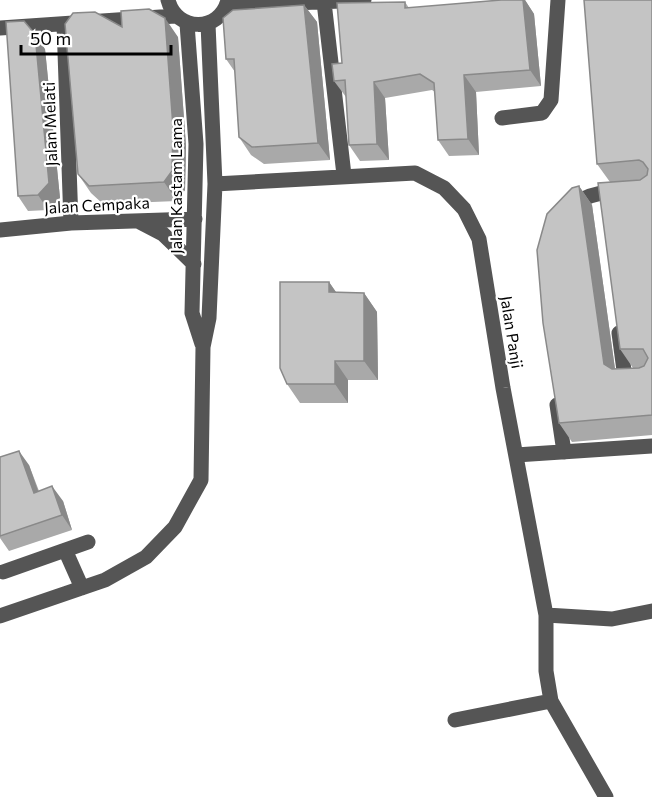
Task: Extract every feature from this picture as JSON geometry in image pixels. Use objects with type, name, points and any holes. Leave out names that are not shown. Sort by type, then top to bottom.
[{"type":"street","name":"Jalan Kastam Lama","points":[[168,0],[181,20],[195,144],[192,313],[203,347]]},
{"type":"street","points":[[0,28],[181,20],[208,24],[222,14],[227,3],[324,3],[364,0]]},
{"type":"street","points":[[502,118],[543,113],[551,100],[558,0]]},
{"type":"street","points":[[324,3],[344,176]]},
{"type":"street","name":"Jalan Melati","points":[[64,24],[72,223]]},
{"type":"street","name":"Jalan Kastam Lama","points":[[0,616],[105,580],[146,557],[175,527],[201,480],[203,347],[209,318],[215,184],[208,24]]},
{"type":"street","name":"Jalan Panji","points":[[215,184],[415,173],[444,188],[464,209],[479,239],[546,615],[546,671],[552,701],[606,797]]},
{"type":"street","points":[[559,220],[580,198],[601,199],[652,189]]},
{"type":"street","name":"Jalan Cempaka","points":[[0,230],[72,223],[195,219]]},
{"type":"street","points":[[137,221],[163,234],[194,264]]},
{"type":"street","points":[[618,320],[625,378],[652,377]]},
{"type":"street","points":[[554,387],[564,452]]},
{"type":"street","points":[[516,455],[652,446]]},
{"type":"street","points":[[3,572],[66,552],[88,542]]},
{"type":"street","points":[[66,552],[82,588]]},
{"type":"street","points":[[546,615],[612,619],[652,611]]},
{"type":"street","points":[[455,720],[552,701]]},
{"type":"building","points":[[523,0],[530,70],[464,75],[468,139],[438,140],[434,83],[420,74],[374,82],[377,144],[349,145],[345,80],[334,81],[332,64],[342,63],[337,3],[405,2],[405,8]]},
{"type":"building","points":[[584,0],[652,0],[652,415],[559,423],[543,323],[537,250],[547,214],[572,188],[579,186],[604,364],[612,369],[639,368],[644,366],[648,358],[643,349],[620,349],[598,183],[640,180],[647,175],[648,169],[639,160],[597,164]]},
{"type":"building","points":[[304,5],[318,143],[252,147],[239,137],[234,59],[226,59],[223,18],[233,10]]},
{"type":"building","points":[[149,9],[165,18],[173,127],[172,171],[164,182],[89,186],[78,174],[65,24],[73,13],[95,12],[122,27],[121,11]]},
{"type":"building","points":[[24,21],[35,34],[49,183],[38,195],[18,196],[6,22]]},
{"type":"building","points":[[280,282],[329,282],[329,292],[364,293],[364,361],[335,361],[335,384],[287,384],[280,368]]},
{"type":"building","points":[[19,451],[34,493],[52,486],[62,515],[0,536],[0,457]]}]
